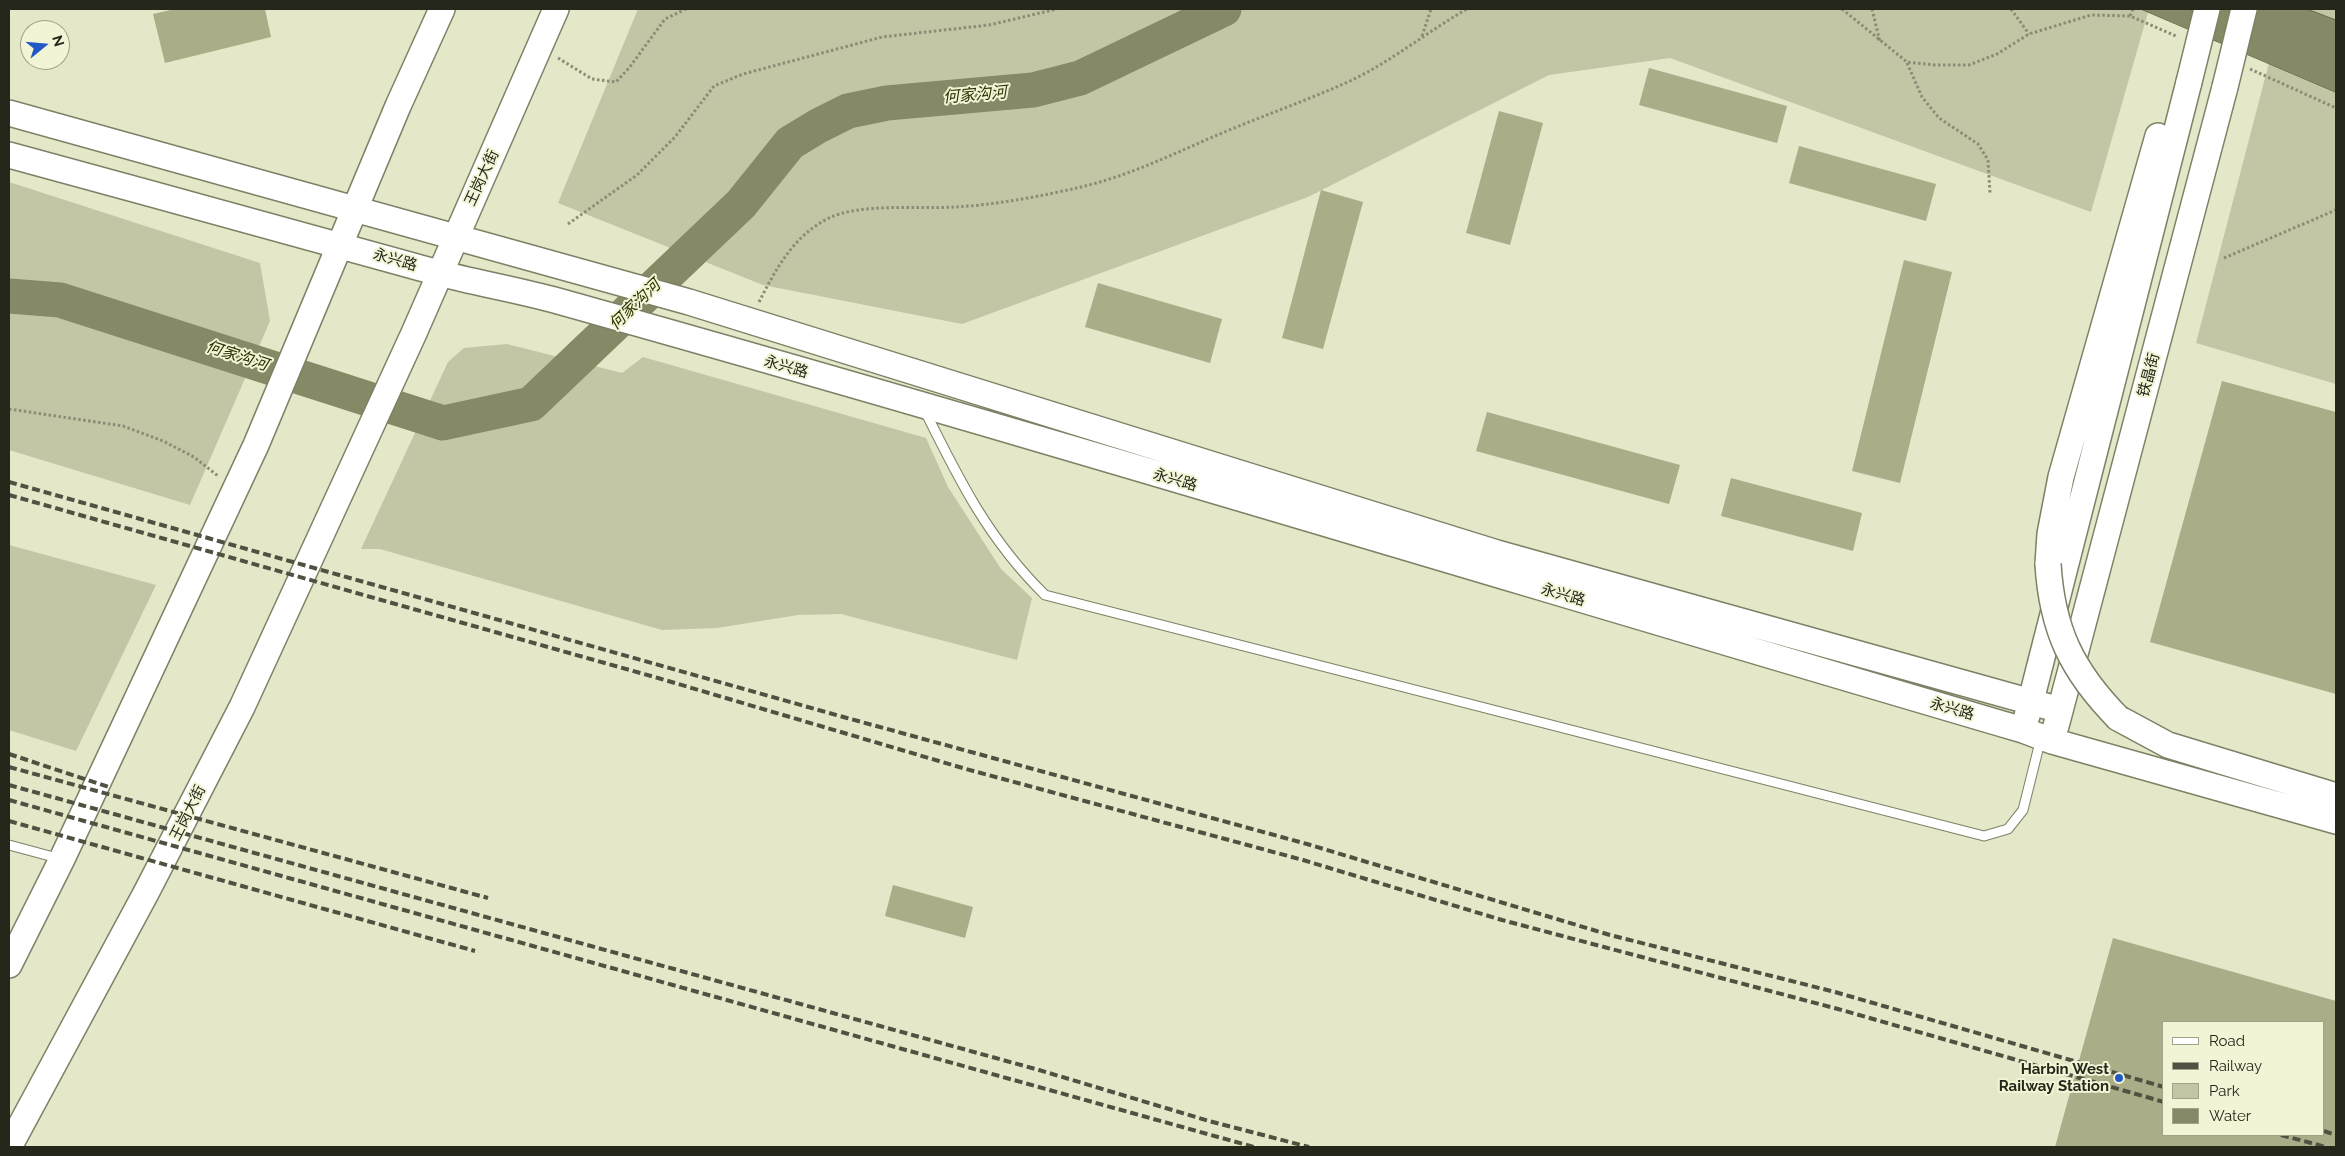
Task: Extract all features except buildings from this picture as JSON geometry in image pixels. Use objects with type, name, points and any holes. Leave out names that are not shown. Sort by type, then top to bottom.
[{"type":"main road","points":[[9,965],[62,859],[256,445],[342,244],[398,106],[442,9]]},
{"type":"main road","name":"王岗大街","points":[[9,1147],[146,893],[242,707],[351,472],[556,9]]},
{"type":"main road","points":[[2198,9],[2175,76],[2061,477],[2050,534],[2048,564],[2050,592],[2066,650],[2092,689],[2118,718],[2168,745],[2336,796]]},
{"type":"main road","points":[[2039,736],[2031,701],[2207,9]]},
{"type":"main road","name":"铁晶街","points":[[2039,736],[2060,710],[2244,9]]},
{"type":"main road","name":"永兴路","points":[[9,113],[689,302],[1497,553],[2060,710]]},
{"type":"main road","name":"永兴路","points":[[9,155],[272,228],[342,244],[440,273],[551,299],[923,406],[2039,736],[2336,821]]},
{"type":"lane","points":[[923,406],[963,488],[998,542],[1024,574],[1045,595],[1984,836],[2008,829],[2023,810],[2039,736]]},
{"type":"lane","points":[[9,845],[62,859]]},
{"type":"path","points":[[539,46],[592,80],[616,82],[629,68],[665,19],[686,9]]},
{"type":"path","points":[[568,224],[637,175],[675,137],[714,86],[743,74],[882,37],[989,25],[1057,9]]},
{"type":"path","points":[[1422,37],[1431,9]]},
{"type":"path","points":[[757,306],[779,264],[797,242],[803,235],[829,218],[852,211],[967,206],[1081,187],[1122,176],[1274,110],[1342,85],[1377,66],[1467,9]]},
{"type":"path","points":[[1842,9],[1906,62],[1922,97],[1939,118],[1978,144],[1988,160],[1990,193]]},
{"type":"path","points":[[1872,9],[1880,42]]},
{"type":"path","points":[[2011,9],[2029,34]]},
{"type":"path","points":[[2130,16],[2133,9]]},
{"type":"path","points":[[1906,62],[1968,65],[1997,54],[2029,34],[2091,15],[2130,16],[2184,40]]},
{"type":"path","points":[[2246,68],[2336,108]]},
{"type":"path","points":[[2224,258],[2336,210]]},
{"type":"path","points":[[9,409],[123,426],[163,441],[194,457],[234,489]]},
{"type":"green space","points":[[638,9],[2149,9],[2091,212],[1670,58],[1549,75],[1308,197],[962,324],[763,285],[558,203]]},
{"type":"green space","points":[[2283,9],[2336,9],[2336,384],[2196,343]]},
{"type":"green space","points":[[9,182],[260,263],[270,321],[190,505],[9,450]]},
{"type":"green space","points":[[507,344],[622,373],[643,357],[926,438],[948,487],[1001,569],[1032,598],[1017,660],[841,614],[798,615],[717,628],[662,630],[380,549],[361,549],[448,362],[464,348]]},
{"type":"green space","points":[[9,545],[156,585],[76,751],[9,730]]},
{"type":"water","points":[[2141,9],[2307,9],[2336,20],[2336,92]]},
{"type":"waterway","name":"何家沟河","points":[[9,296],[60,300],[443,423],[531,404],[741,204],[790,143],[818,126],[848,111],[887,103],[1033,90],[1080,78],[1224,9]]},
{"type":"railway","points":[[9,482],[847,718],[1307,844],[1610,935],[1835,992],[2162,1086]]},
{"type":"railway","points":[[9,495],[658,678],[966,769],[1303,860],[1502,920],[1838,1009],[2162,1101]]},
{"type":"railway","points":[[9,754],[109,787]]},
{"type":"railway","points":[[9,767],[488,898]]},
{"type":"railway","points":[[9,785],[1039,1070],[1209,1121],[1309,1147]]},
{"type":"railway","points":[[9,800],[1254,1147]]},
{"type":"railway","points":[[9,821],[475,951]]},
{"type":"railway","points":[[2325,1131],[2336,1135]]},
{"type":"railway","points":[[2285,1136],[2326,1147]]},
{"type":"place","name":"Harbin West Railway Station","points":[[2119,1078]]}]
